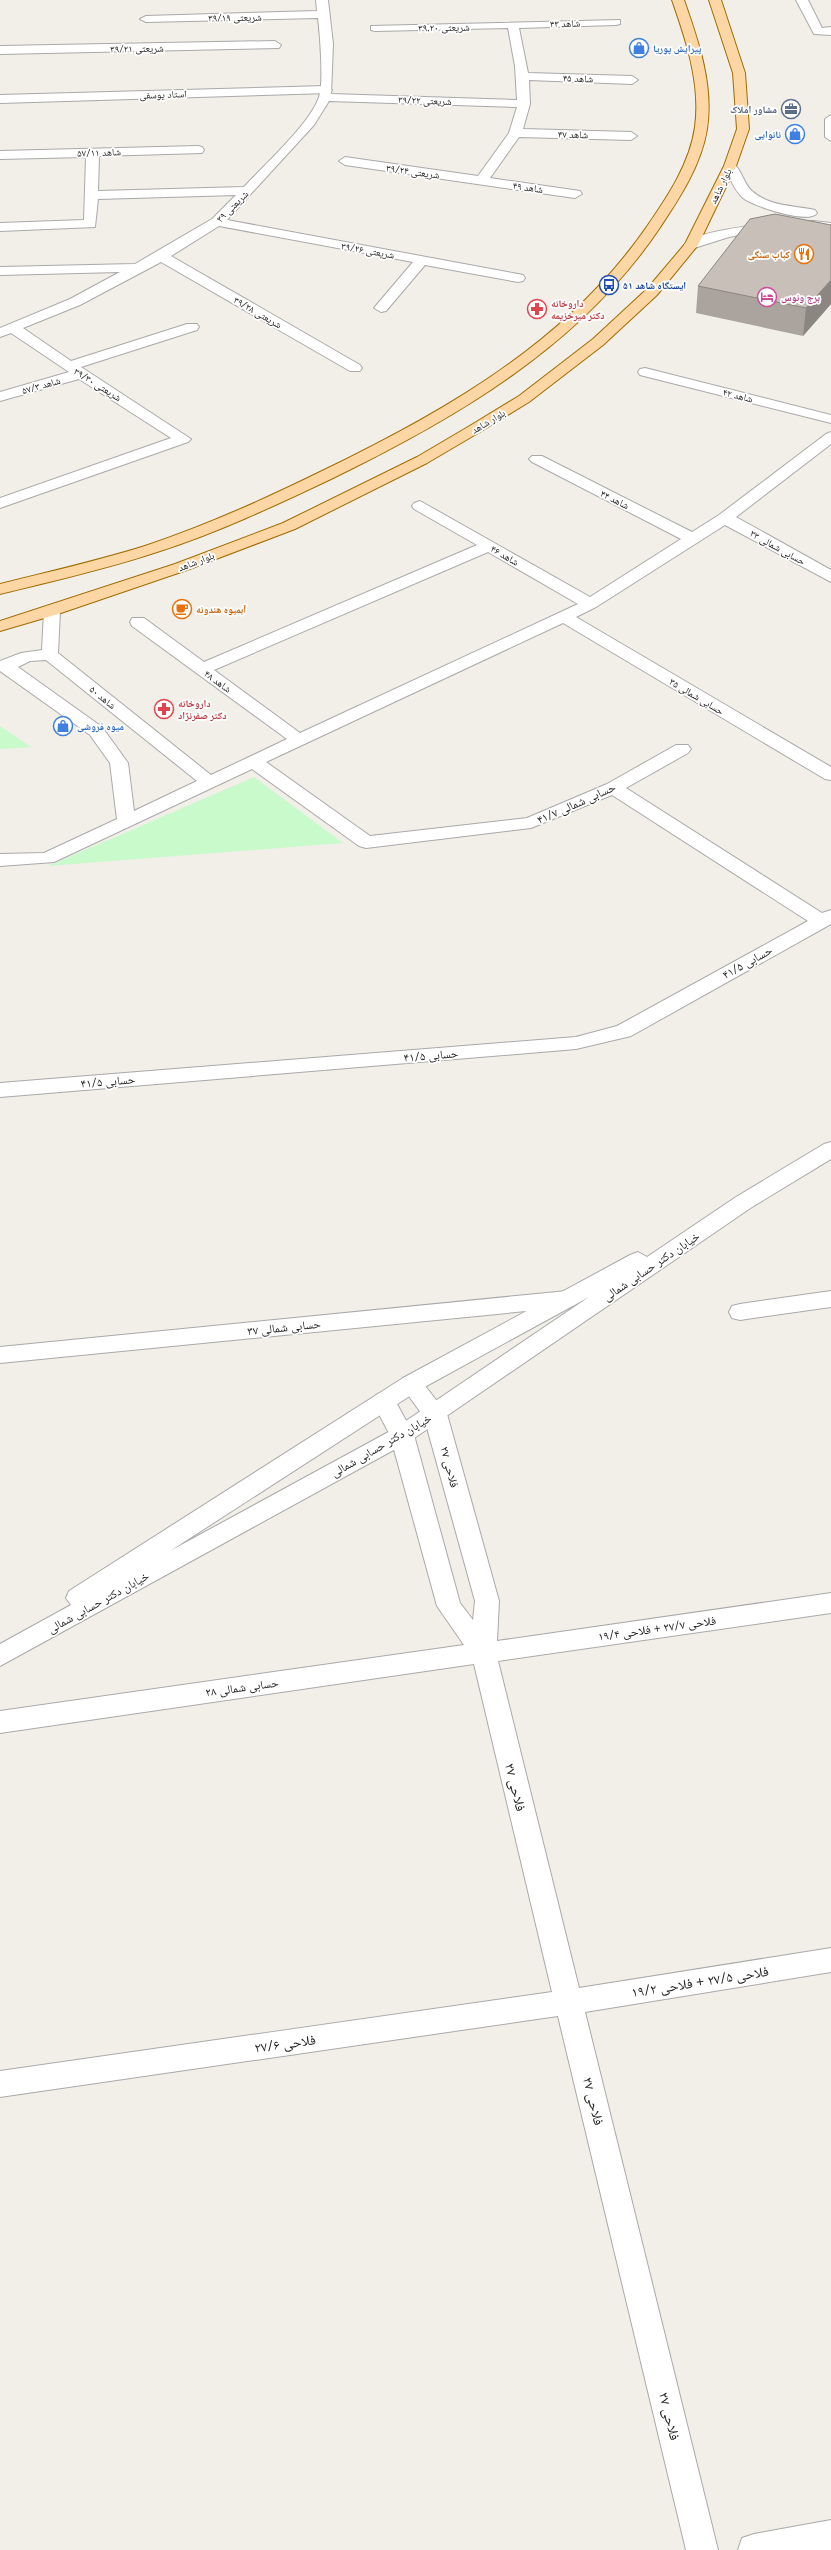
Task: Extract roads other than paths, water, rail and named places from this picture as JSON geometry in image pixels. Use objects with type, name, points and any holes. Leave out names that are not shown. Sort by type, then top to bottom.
[{"type":"main road","points":[[0,589],[152,549],[258,507],[394,444],[486,389],[558,334],[609,285],[647,241],[693,163],[702,126],[700,74],[689,30],[678,0]]},
{"type":"main road","name":"بلوار شاهد","points":[[0,626],[52,611],[181,567],[289,526],[422,460],[524,399],[598,342],[652,292],[691,245],[730,166],[743,129],[739,73],[715,0]]},
{"type":"street","name":"شریعتی ۳۹","points":[[7,330],[75,302],[161,256],[217,222],[248,191],[310,122],[324,96],[327,44],[322,0]]},
{"type":"street","points":[[802,0],[818,32],[831,31]]},
{"type":"street","points":[[146,6],[146,48]]},
{"type":"street","name":"شریعتی ۳۹/۱۹","points":[[146,19],[324,14]]},
{"type":"street","name":"شاهد ۴۳","points":[[514,25],[616,22]]},
{"type":"street","points":[[481,181],[515,133],[524,104],[523,76],[514,25]]},
{"type":"street","name":"شریعتی ۳۹.۲۰","points":[[375,28],[514,25]]},
{"type":"street","name":"شریعتی ۳۹/۲۱","points":[[0,50],[275,45]]},
{"type":"street","name":"شاهد ۴۵","points":[[523,76],[632,80]]},
{"type":"street","name":"استاد یوسفی","points":[[0,98],[324,96]]},
{"type":"street","name":"استاد یوسفی","points":[[0,111],[324,96]]},
{"type":"street","name":"شریعتی ۳۹/۲۲","points":[[324,96],[524,104]]},
{"type":"street","points":[[831,119],[831,137]]},
{"type":"street","name":"شاهد ۴۷","points":[[515,133],[631,136]]},
{"type":"street","name":"شاهد ۵۷/۱۱","points":[[0,155],[198,150]]},
{"type":"street","points":[[0,227],[90,224],[93,152]]},
{"type":"street","name":"شریعتی ۳۹/۲۴","points":[[345,161],[481,181]]},
{"type":"street","points":[[730,166],[742,188],[754,199],[778,209]]},
{"type":"street","name":"شاهد ۴۹","points":[[481,181],[574,194]]},
{"type":"street","points":[[91,195],[248,191]]},
{"type":"street","points":[[758,226],[751,220],[753,214],[763,209],[778,209],[831,216]]},
{"type":"street","name":"شریعتی ۳۹/۲۶","points":[[217,222],[518,278]]},
{"type":"street","points":[[691,245],[725,232],[758,226],[780,224],[831,227]]},
{"type":"street","name":"شریعتی ۳۹/۲۸","points":[[161,256],[354,368]]},
{"type":"street","points":[[381,308],[422,260]]},
{"type":"street","points":[[0,271],[140,268]]},
{"type":"street","points":[[69,366],[192,327]]},
{"type":"street","name":"شریعتی ۳۹/۳۰","points":[[0,503],[183,439],[82,373],[7,330]]},
{"type":"street","name":"شاهد ۴۲","points":[[645,372],[831,419]]},
{"type":"street","name":"شاهد ۵۷/۳","points":[[0,397],[82,373]]},
{"type":"street","points":[[0,860],[47,858],[590,604],[725,518],[831,437]]},
{"type":"street","name":"شاهد ۴۴","points":[[537,459],[693,539]]},
{"type":"street","name":"شاهد ۴۶","points":[[420,506],[590,604]]},
{"type":"street","name":"حسابی شمالی ۳۳","points":[[725,518],[831,576]]},
{"type":"street","points":[[202,669],[489,546]]},
{"type":"street","points":[[4,667],[30,656],[50,655],[52,611]]},
{"type":"street","name":"حسابی شمالی ۳۵","points":[[563,616],[831,774]]},
{"type":"street","name":"شاهد ۴۸","points":[[138,622],[299,740]]},
{"type":"street","name":"شاهد ۵۰","points":[[50,655],[209,782]]},
{"type":"street","points":[[4,667],[96,731],[119,763],[126,821]]},
{"type":"street","name":"حسابی شمالی ۴۱/۷","points":[[253,761],[366,842],[531,823],[613,788],[682,749]]},
{"type":"street","points":[[613,788],[826,918]]},
{"type":"street","name":"حسابی ۴۱/۵","points":[[0,1090],[576,1043],[624,1031],[826,918]]},
{"type":"street","name":"خیابان دکتر حسابی شمالی","points":[[0,1648],[411,1384],[744,1202],[831,1149]]},
{"type":"street","name":"خیابان دکتر حسابی شمالی","points":[[0,1656],[402,1434],[435,1414],[744,1202]]},
{"type":"street","name":"حسابی شمالی ۳۷","points":[[0,1355],[567,1298]]},
{"type":"street","points":[[740,1312],[831,1299]]},
{"type":"street","name":"فلاحی ۲۷","points":[[411,1384],[435,1414],[487,1601],[484,1653],[702,2550]]},
{"type":"street","name":"فلاحی ۲۷","points":[[384,1401],[402,1434],[449,1606],[484,1653]]},
{"type":"street","name":"فلاحی ۲۷/۷ + فلاحی ۱۹/۴","points":[[484,1653],[831,1603]]},
{"type":"street","name":"حسابی شمالی ۲۸","points":[[0,1722],[484,1653]]},
{"type":"street","name":"فلاحی ۲۷/۵ + فلاحی ۱۹/۲","points":[[570,2002],[831,1960]]},
{"type":"street","name":"فلاحی ۲۷/۶","points":[[0,2084],[570,2002]]},
{"type":"street","points":[[754,2550],[831,2536]]},
{"type":"place","name":"پیرایش پوریا","points":[[639,48]]},
{"type":"place","name":"مشاور املاک","points":[[791,109]]},
{"type":"place","name":"نانوایی","points":[[795,134]]},
{"type":"place","name":"کباب سنگی","points":[[804,254]]},
{"type":"place","name":"ایستگاه شاهد ۵۱","points":[[609,285]]},
{"type":"place","name":"برج ونوس","points":[[767,297]]},
{"type":"place","name":"داروخانه دکتر میرخزیمه","points":[[537,309]]},
{"type":"place","name":"آبمیوه هندونه","points":[[182,609]]},
{"type":"place","name":"داروخانه دکتر صفرنژاد","points":[[164,709]]},
{"type":"place","name":"میوه فروشی","points":[[63,726]]}]
